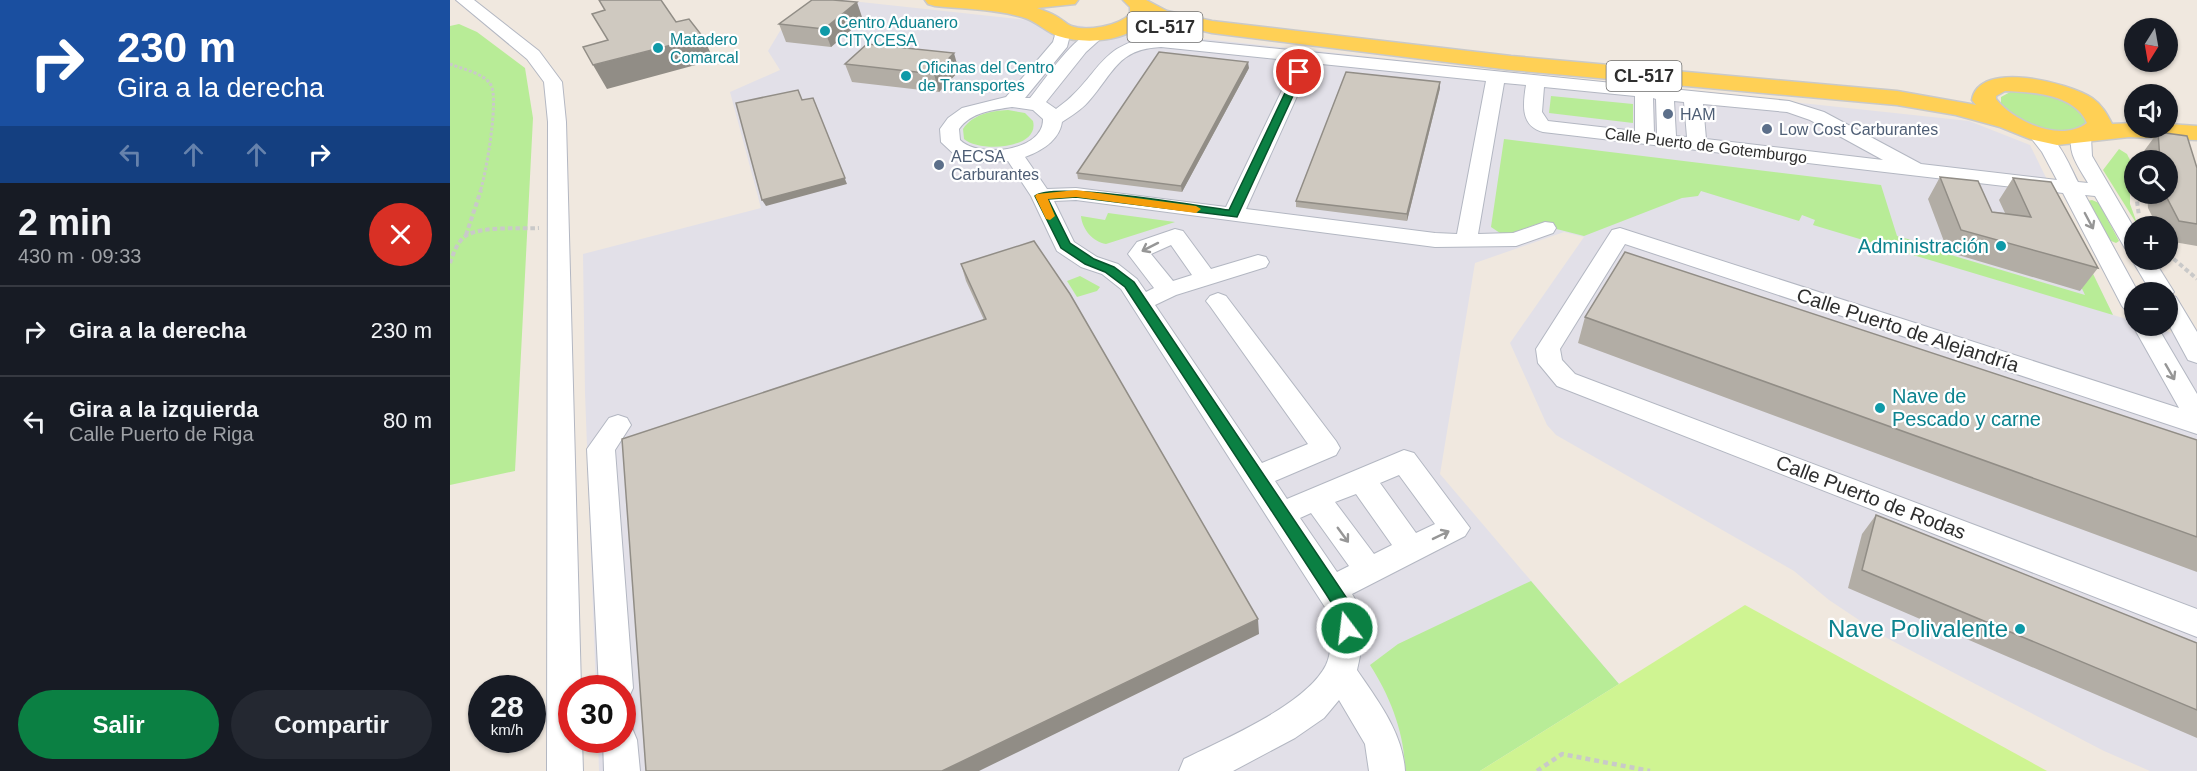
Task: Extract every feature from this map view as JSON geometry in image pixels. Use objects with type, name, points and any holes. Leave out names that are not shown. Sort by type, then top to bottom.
[{"type":"main road","name":"CL-517","points":[[935,0],[992,5],[1028,12],[1079,34],[1161,27],[1212,27]]},
{"type":"main road","name":"CL-517","points":[[992,5],[1069,0]]},
{"type":"main road","name":"CL-517","points":[[1057,26],[1051,14],[1057,6],[1069,0]]},
{"type":"main road","name":"CL-517","points":[[1107,32],[1132,24],[1140,15],[1136,3]]},
{"type":"main road","name":"CL-517","points":[[1136,3],[1169,19],[1212,27],[1511,63],[1897,98],[1959,108],[2005,121],[2038,134],[2061,137],[2129,130],[2197,131]]},
{"type":"main road","name":"CL-517","points":[[1897,98],[1947,96],[2021,84],[2056,91],[2124,113]]},
{"type":"main road","name":"CL-517","points":[[1993,87],[1985,93],[1984,100],[1988,109],[2005,121]]},
{"type":"main road","name":"CL-517","points":[[2073,97],[2088,106],[2098,116],[2100,125],[2088,134]]},
{"type":"main road","name":"CL-517","points":[[2178,126],[2197,131]]},
{"type":"street","points":[[464,0],[533,55],[553,82],[557,122],[559,224],[565,771]]},
{"type":"street","points":[[1012,102],[1061,43],[1057,26]]},
{"type":"street","points":[[1034,105],[1080,48],[1107,32]]},
{"type":"street","name":"Calle Puerto de Gotemburgo","points":[[1053,120],[1080,100],[1119,51],[1133,44],[1161,42],[1802,110],[1919,171]]},
{"type":"street","points":[[1233,214],[1306,57]]},
{"type":"street","points":[[1466,241],[1496,77]]},
{"type":"street","name":"Calle Puerto de Gotemburgo","points":[[1536,81],[1532,116],[1535,122],[1543,126],[2102,191]]},
{"type":"street","points":[[1644,92],[1644,138]]},
{"type":"street","points":[[1665,94],[1667,141]]},
{"type":"street","points":[[1693,97],[1697,144]]},
{"type":"street","points":[[1012,102],[1034,105],[1043,108],[1053,120],[1052,129],[1045,139],[1031,148],[1013,154],[976,156],[961,152],[951,144],[948,135],[951,125],[961,116],[993,104],[1012,102]]},
{"type":"street","points":[[2038,134],[2051,150],[2124,287]]},
{"type":"street","points":[[2088,134],[2082,156],[2124,228]]},
{"type":"street","points":[[1013,154],[1041,196],[1065,246],[1130,284],[1346,612],[1347,645],[1340,673],[1312,706],[1283,726],[1197,771]]},
{"type":"street","points":[[1041,196],[1076,194],[1435,240],[1516,239],[1545,228]]},
{"type":"street","name":"Calle Puerto de Rodas","points":[[1620,235],[1548,349],[1550,363],[1566,380],[2197,623]]},
{"type":"street","name":"Calle Puerto de Alejandría","points":[[1620,235],[2197,424]]},
{"type":"street","points":[[1168,291],[1139,254],[1145,247],[1175,236],[1206,278]]},
{"type":"street","points":[[1143,304],[1168,291],[1258,262]]},
{"type":"street","points":[[1218,302],[1326,448],[1257,477]]},
{"type":"street","points":[[2178,320],[2197,354]]},
{"type":"street","points":[[2151,336],[2197,417]]},
{"type":"street","points":[[615,675],[601,449],[618,425]]},
{"type":"street","points":[[1281,513],[1404,460],[1455,528],[1332,589]]},
{"type":"street","points":[[1361,479],[1411,549]]},
{"type":"street","points":[[1316,498],[1369,571]]},
{"type":"street","points":[[1340,673],[1376,731],[1385,750],[1387,771]]},
{"type":"street","points":[[621,753],[622,771]]},
{"type":"path","points":[[450,64],[481,76],[490,85],[495,101],[483,183],[466,235],[453,252],[450,263]]},
{"type":"path","points":[[466,235],[487,230],[540,228],[559,224]]},
{"type":"path","points":[[2178,263],[2197,279]]},
{"type":"path","points":[[1537,771],[1562,754],[1650,771]]},
{"type":"shaded area","points":[[821,0],[842,0],[1969,121],[2030,145],[2113,315],[2124,318],[2124,336],[2178,335],[2197,340],[2197,771],[2150,771],[2104,751],[1883,636],[1829,600],[1794,571],[1556,435],[1547,425],[1510,343],[1584,237],[1564,232],[1475,263],[1440,474],[1619,684],[1480,771],[599,771],[598,753],[636,753],[636,675],[596,675],[585,393],[583,254],[761,208],[730,92],[780,70],[768,51],[780,31]]},
{"type":"green space","points":[[459,24],[477,32],[525,68],[533,118],[515,471],[450,485],[450,26]]},
{"type":"green space","points":[[2012,91],[2042,94],[2069,103],[2085,114],[2086,124],[2064,130],[2053,130],[2030,124],[2001,106],[2001,97]]},
{"type":"green space","points":[[1551,96],[1633,104],[1633,123],[1549,113]]},
{"type":"green space","points":[[1008,110],[1025,113],[1033,121],[1033,130],[1027,138],[1018,143],[995,147],[983,146],[964,139],[963,129],[972,120],[989,112]]},
{"type":"green space","points":[[1504,139],[1881,185],[1897,236],[1940,248],[1941,252],[2085,295],[2041,203],[2063,212],[2113,315],[1813,225],[1815,220],[1802,215],[1799,221],[1701,191],[1698,196],[1682,198],[1584,236],[1537,224],[1512,233],[1500,233],[1491,227]]},
{"type":"green space","points":[[2119,149],[2124,152],[2124,204],[2103,170]]},
{"type":"green space","points":[[2092,200],[2099,203],[2119,241],[2116,243],[2109,240],[2087,201]]},
{"type":"green space","points":[[2124,204],[2130,204],[2134,216],[2132,216]]},
{"type":"green space","points":[[1108,213],[1175,222],[1106,244],[1097,241],[1089,234],[1081,216],[1105,220]]},
{"type":"green space","points":[[1080,276],[1100,287],[1097,291],[1077,297],[1067,281]]},
{"type":"green space","points":[[1531,581],[1619,684],[1480,771],[1405,771],[1402,743],[1395,716],[1384,689],[1370,665],[1398,644]]},
{"type":"green space","points":[[1745,605],[2047,771],[1480,771]]},
{"type":"building","points":[[599,0],[661,0],[676,22],[689,19],[703,37],[593,65],[583,47],[608,40],[592,14],[605,10]]},
{"type":"building","points":[[812,0],[857,2],[824,29],[779,24]]},
{"type":"building","points":[[867,44],[954,53],[934,74],[845,64]]},
{"type":"building","points":[[1159,52],[1248,62],[1181,186],[1077,173]]},
{"type":"building","points":[[1346,72],[1440,82],[1407,214],[1296,201]]},
{"type":"building","points":[[798,90],[802,100],[813,98],[845,178],[762,200],[736,103]]},
{"type":"building","points":[[2178,135],[2187,136],[2197,168],[2197,224],[2179,221],[2170,204],[2178,204],[2178,150],[2159,150],[2158,138],[2178,138]]},
{"type":"building","points":[[1940,177],[1978,181],[1992,212],[2031,217],[2013,178],[2051,182],[2098,268],[1961,230]]},
{"type":"building","points":[[1034,241],[1070,294],[1258,619],[942,771],[646,771],[622,439],[986,319],[961,264]]},
{"type":"building","name":"Nave de Pescado y carne","points":[[1625,252],[2197,440],[2197,537],[1585,317]]},
{"type":"building","points":[[1876,515],[2197,643],[2197,710],[1862,570]]},
{"type":"slow traffic","points":[[1050,216],[1041,196],[1076,194],[1196,209]]},
{"type":"place","name":"Centro Aduanero CITYCESA","points":[[825,31]]},
{"type":"place","name":"Matadero Comarcal","points":[[658,48]]},
{"type":"place","name":"Oficinas del Centro de Transportes","points":[[906,76]]},
{"type":"place","name":"HAM","points":[[1668,114]]},
{"type":"place","name":"Low Cost Carburantes","points":[[1767,129]]},
{"type":"place","name":"AECSA Carburantes","points":[[939,165]]},
{"type":"place","name":"Administración","points":[[2001,246]]},
{"type":"place","name":"Nave de Pescado y carne","points":[[1880,408]]},
{"type":"place","name":"Nave Polivalente","points":[[2020,629]]},
{"type":"route","points":[[1299,72],[1233,214],[1076,194],[1041,196],[1065,246],[1089,261],[1110,269],[1130,284],[1332,589],[1346,612],[1347,628]]}]
